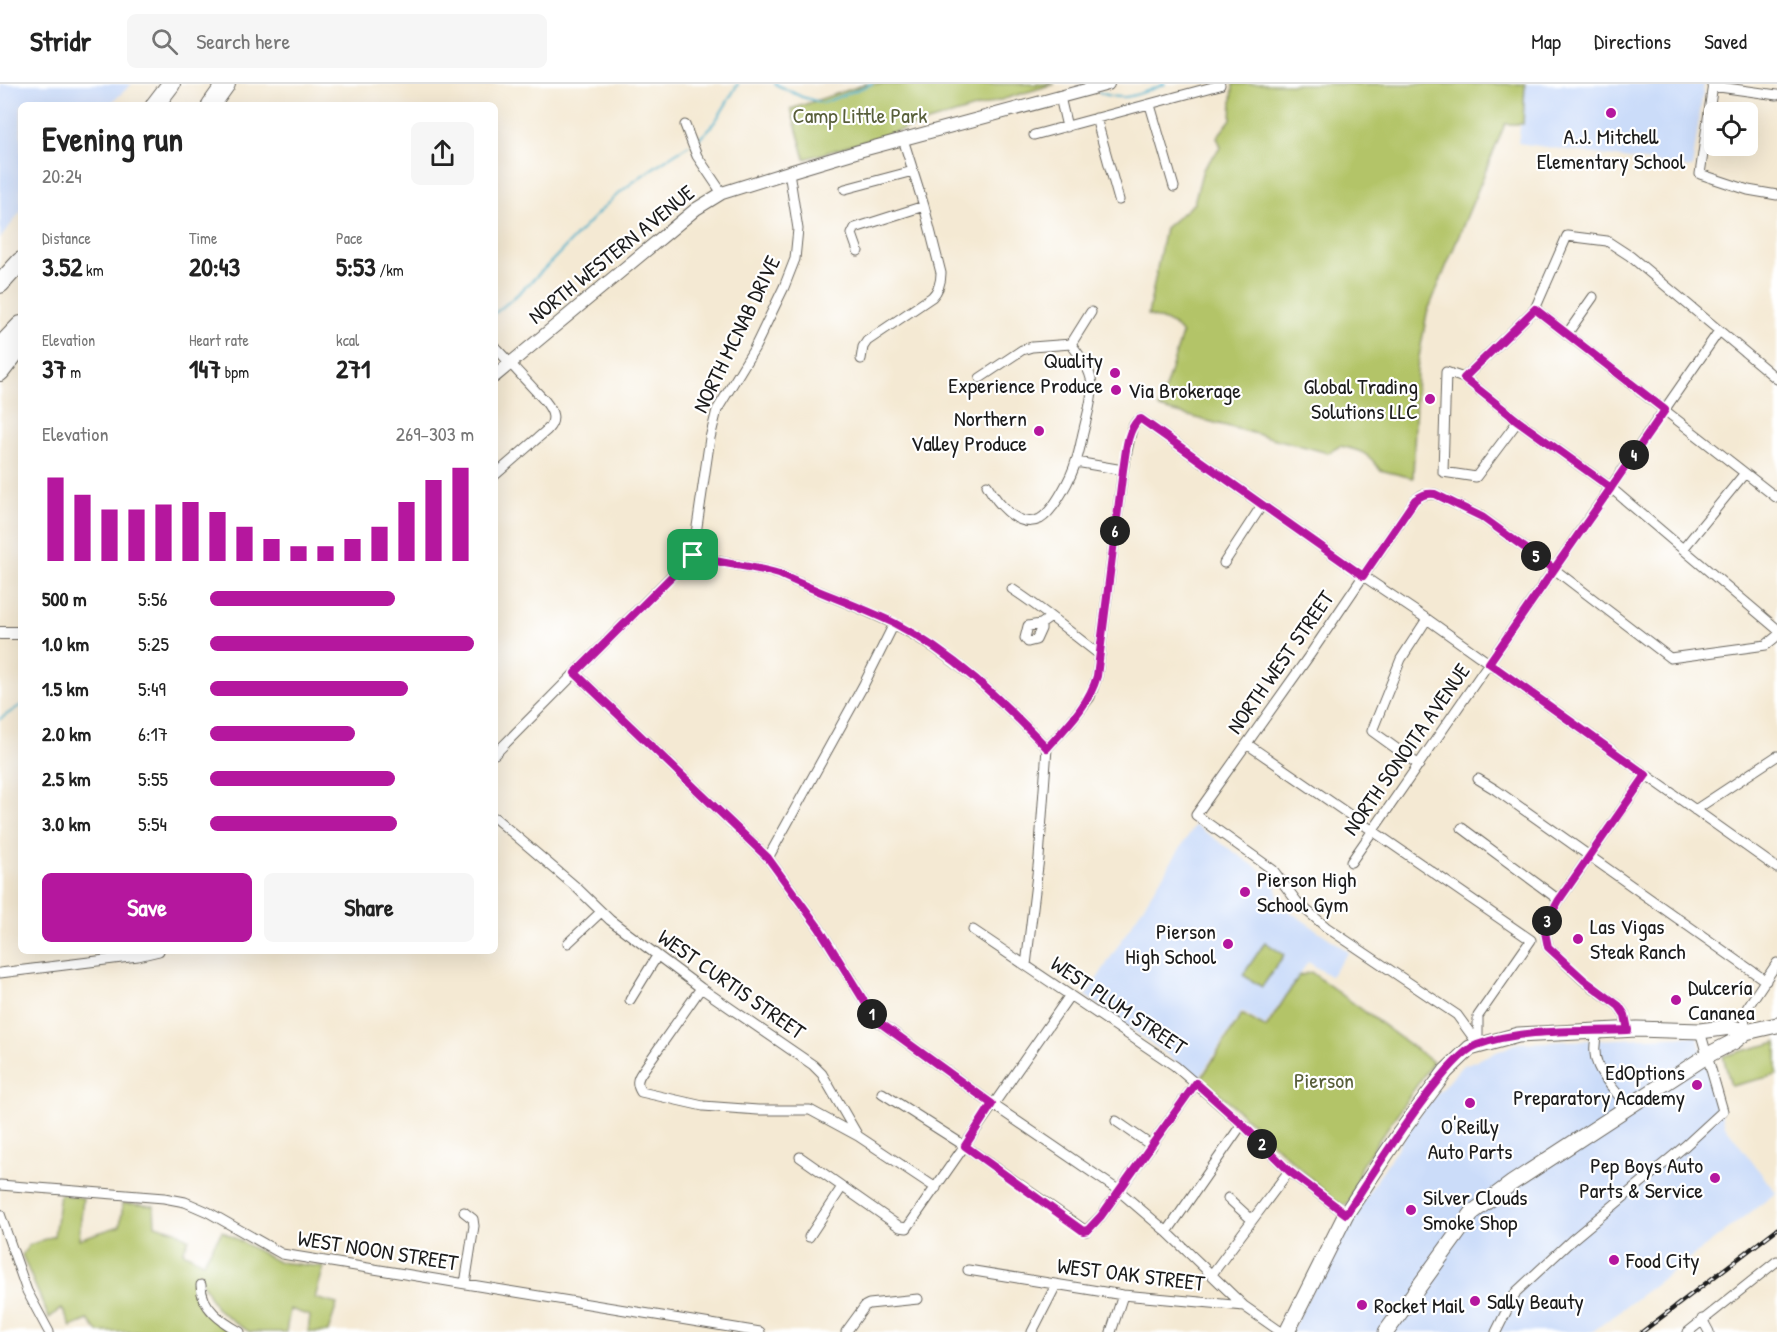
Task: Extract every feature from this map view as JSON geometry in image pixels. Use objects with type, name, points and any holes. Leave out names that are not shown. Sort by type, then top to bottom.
[{"type":"highway","points":[[157,102],[171,84]]},
{"type":"highway","points":[[213,102],[226,84]]},
{"type":"highway","points":[[0,277],[18,262]]},
{"type":"highway","points":[[0,284],[18,263]]},
{"type":"highway","points":[[0,347],[18,328]]},
{"type":"highway","points":[[0,372],[18,349]]},
{"type":"main road","points":[[1386,1332],[1473,1212],[1512,1183],[1708,1055],[1735,1041],[1746,1032],[1777,1025]]},
{"type":"main road","points":[[1287,1332],[1346,1214],[1400,1133],[1446,1071],[1470,1048],[1518,1035],[1628,1030],[1700,1031],[1731,1028],[1746,1032]]},
{"type":"street","name":"NORTH WESTERN AVENUE","points":[[498,373],[696,209],[722,193],[903,139],[1108,84]]},
{"type":"street","points":[[1776,84],[1776,95],[1712,85],[1700,174],[1748,190],[1777,195]]},
{"type":"street","points":[[1034,135],[1220,85]]},
{"type":"street","points":[[1060,97],[1067,126]]},
{"type":"street","points":[[1150,105],[1174,187]]},
{"type":"street","points":[[1096,118],[1119,200]]},
{"type":"street","points":[[686,125],[697,156],[722,193]]},
{"type":"street","points":[[861,359],[863,347],[867,341],[932,297],[939,289],[941,273],[924,206],[903,139]]},
{"type":"street","points":[[845,189],[913,171]]},
{"type":"street","name":"NORTH MCNAB DRIVE","points":[[693,555],[710,438],[717,410],[754,350],[795,259],[798,229],[789,172]]},
{"type":"street","points":[[858,251],[852,232],[855,228],[924,206]]},
{"type":"street","points":[[1464,378],[1535,309],[1567,236],[1607,241],[1630,256],[1777,379]]},
{"type":"street","points":[[1568,334],[1593,297]]},
{"type":"street","points":[[1535,309],[1777,498]]},
{"type":"street","points":[[1071,344],[1091,312]]},
{"type":"street","name":"NORTH SONOITA AVENUE","points":[[1352,862],[1719,331]]},
{"type":"street","points":[[980,378],[1022,350],[1071,344]]},
{"type":"street","points":[[987,485],[1003,508],[1019,519],[1040,519],[1057,500],[1076,462],[1091,399],[1092,385],[1086,366],[1071,344]]},
{"type":"street","points":[[498,351],[545,401],[553,416],[551,426],[498,472]]},
{"type":"street","points":[[1518,421],[1476,477],[1443,472],[1446,372],[1464,378],[1518,421],[1611,488],[1777,629]]},
{"type":"street","points":[[1026,965],[1039,858],[1047,748],[1090,697],[1097,676],[1128,437],[1136,422],[1141,419],[1777,868]]},
{"type":"street","points":[[1076,462],[1123,470]]},
{"type":"street","points":[[1683,549],[1745,473]]},
{"type":"street","name":"NORTH WEST STREET","points":[[1478,1044],[1457,1016],[1326,927],[1298,903],[1273,870],[1196,815],[1338,615],[1415,500],[1422,495],[1429,494],[1445,499],[1482,517],[1554,569]]},
{"type":"street","points":[[1224,564],[1262,505]]},
{"type":"street","points":[[498,751],[693,555],[779,574],[894,624],[939,651],[978,680],[1047,748]]},
{"type":"street","points":[[1554,569],[1670,658],[1766,645],[1777,636]]},
{"type":"street","points":[[1012,589],[1043,609],[1100,656]]},
{"type":"street","points":[[1041,624],[1051,617]]},
{"type":"street","points":[[1419,765],[1372,731],[1401,659],[1427,619]]},
{"type":"street","points":[[768,858],[863,686],[894,624]]},
{"type":"street","points":[[0,633],[18,633]]},
{"type":"street","points":[[575,673],[768,858],[819,928],[873,1016],[992,1104],[1118,1190],[1167,1232],[1244,1306]]},
{"type":"street","points":[[1247,744],[1531,940],[1479,1016],[1478,1044]]},
{"type":"street","points":[[1695,810],[1777,756]]},
{"type":"street","points":[[1628,1030],[1625,1015],[1619,1006],[1584,980],[1548,947],[1544,927],[1559,900],[1646,775]]},
{"type":"street","points":[[1478,779],[1766,981]]},
{"type":"street","name":"WEST CURTIS STREET","points":[[498,821],[576,887],[601,912],[657,956],[813,1065],[822,1074],[858,1136],[936,1188]]},
{"type":"street","points":[[1462,828],[1559,900]]},
{"type":"street","points":[[567,943],[601,912]]},
{"type":"street","name":"WEST PLUM STREET","points":[[973,930],[1175,1066],[1242,1124],[1289,1171],[1346,1214]]},
{"type":"street","points":[[0,974],[146,954]]},
{"type":"street","points":[[630,1000],[657,956]]},
{"type":"street","points":[[1746,1032],[1744,1017],[1747,1008],[1777,963]]},
{"type":"street","points":[[701,988],[642,1072],[638,1079],[641,1092],[703,1106],[758,1110],[810,1110],[858,1136]]},
{"type":"street","points":[[800,1157],[900,1227],[907,1228],[1070,995]]},
{"type":"street","points":[[1598,1031],[1594,1042],[1594,1055],[1600,1069],[1628,1107]]},
{"type":"street","points":[[1496,1332],[1516,1292],[1572,1240],[1723,1112],[1700,1031]]},
{"type":"street","points":[[882,1093],[965,1146],[1083,1231],[1088,1230],[1101,1216],[1196,1083]]},
{"type":"street","points":[[1116,1121],[1152,1146]]},
{"type":"street","points":[[1167,1232],[1242,1124]]},
{"type":"street","points":[[1212,1274],[1289,1171]]},
{"type":"street","name":"WEST NOON STREET","points":[[0,1185],[165,1198],[185,1202],[208,1212],[282,1254],[760,1332]]},
{"type":"street","points":[[809,1237],[842,1187]]},
{"type":"street","points":[[1228,1198],[1252,1220]]},
{"type":"street","points":[[464,1212],[473,1219],[474,1226],[465,1284]]},
{"type":"street","points":[[0,1214],[27,1291],[49,1332]]},
{"type":"street","points":[[1688,1332],[1777,1261]]},
{"type":"street","name":"WEST OAK STREET","points":[[968,1270],[1123,1295],[1244,1306],[1281,1332]]},
{"type":"street","points":[[201,1285],[201,1296],[210,1309],[221,1320],[240,1332]]},
{"type":"street","points":[[1032,1332],[1056,1285]]},
{"type":"street","points":[[1111,1332],[1123,1295]]},
{"type":"street","points":[[846,1332],[865,1306],[869,1304],[918,1299]]},
{"type":"street","points":[[1702,1319],[1709,1332]]},
{"type":"shaded area","points":[[0,84],[132,84],[112,102],[18,102],[18,215],[0,239]]},
{"type":"shaded area","name":"A.J. Mitchell Elementary School","points":[[1526,84],[1704,84],[1692,168],[1518,143]]},
{"type":"shaded area","name":"Pierson High School","points":[[1195,825],[1276,881],[1279,904],[1349,952],[1330,976],[1308,962],[1265,1026],[1242,1011],[1199,1078],[1086,996]]},
{"type":"shaded area","points":[[1697,1036],[1725,1126],[1776,1193],[1592,1332],[1291,1332],[1336,1243],[1420,1113],[1462,1066],[1518,1043]]},
{"type":"green space","name":"Camp Little Park","points":[[866,84],[1054,84],[805,159],[791,109]]},
{"type":"green space","points":[[1233,84],[1525,84],[1523,124],[1505,124],[1427,313],[1417,368],[1413,478],[1380,470],[1368,456],[1353,449],[1340,446],[1328,453],[1159,408],[1182,334],[1173,324],[1148,315],[1165,228],[1194,203],[1203,169],[1221,147],[1217,137],[1231,119]]},
{"type":"green space","points":[[1265,942],[1284,955],[1262,987],[1243,975]]},
{"type":"green space","name":"Pierson","points":[[1311,972],[1433,1062],[1361,1166],[1350,1199],[1347,1204],[1343,1205],[1335,1201],[1202,1077],[1242,1014],[1266,1028],[1299,976]]},
{"type":"green space","points":[[1777,1042],[1777,1075],[1731,1086],[1723,1056]]},
{"type":"green space","points":[[60,1194],[83,1198],[79,1239],[120,1226],[123,1203],[154,1206],[155,1225],[176,1231],[189,1239],[183,1252],[203,1262],[222,1231],[278,1262],[324,1267],[315,1298],[337,1304],[328,1332],[308,1332],[310,1316],[290,1309],[286,1332],[250,1332],[216,1308],[197,1273],[197,1283],[204,1308],[215,1321],[231,1332],[98,1332],[88,1320],[71,1327],[62,1308],[49,1318],[22,1255],[29,1245],[54,1236]]},
{"type":"waterway","points":[[694,142],[708,131],[738,84]]},
{"type":"waterway","points":[[775,84],[802,97],[823,103],[872,84]]},
{"type":"waterway","points":[[1098,92],[1124,97],[1165,84]]},
{"type":"waterway","points":[[498,311],[539,274],[626,187],[689,145]]},
{"type":"waterway","points":[[0,719],[18,707]]},
{"type":"railway","points":[[1642,1332],[1777,1229]]},
{"type":"place","name":"A.J. Mitchell Elementary School","points":[[1611,113]]},
{"type":"place","name":"Quality Experience Produce","points":[[1115,373]]},
{"type":"place","name":"Via Brokerage","points":[[1116,390]]},
{"type":"place","name":"Global Trading Solutions LLC","points":[[1430,399]]},
{"type":"place","name":"Northern Valley Produce","points":[[1039,431]]},
{"type":"place","name":"Pierson High School Gym","points":[[1245,892]]},
{"type":"place","name":"Las Vigas Steak Ranch","points":[[1578,939]]},
{"type":"place","name":"Pierson High School","points":[[1228,944]]},
{"type":"place","name":"Dulcería Cananea","points":[[1676,1000]]},
{"type":"place","name":"EdOptions Preparatory Academy","points":[[1697,1085]]},
{"type":"place","name":"O'Reilly Auto Parts","points":[[1470,1103]]},
{"type":"place","name":"Pep Boys Auto Parts & Service","points":[[1715,1178]]},
{"type":"place","name":"Silver Clouds Smoke Shop","points":[[1411,1210]]},
{"type":"place","name":"Food City","points":[[1614,1260]]},
{"type":"place","name":"Sally Beauty","points":[[1475,1301]]},
{"type":"place","name":"Rocket Mail","points":[[1362,1305]]},
{"type":"route","points":[[693,555],[575,673],[768,858],[819,928],[873,1016],[992,1104],[965,1146],[1083,1231],[1088,1230],[1101,1216],[1196,1083],[1242,1124],[1289,1171],[1346,1214],[1400,1133],[1446,1071],[1470,1048],[1518,1035],[1628,1030],[1625,1015],[1619,1006],[1584,980],[1548,947],[1544,927],[1559,900],[1646,775],[1489,663],[1554,569],[1580,532],[1606,494],[1638,449],[1665,410],[1535,309],[1464,378],[1518,421],[1611,488],[1554,569],[1482,517],[1435,494],[1429,494],[1422,495],[1415,500],[1363,576],[1141,419],[1138,420],[1128,437],[1094,687],[1090,697],[1047,748],[995,694],[978,680],[939,651],[894,624],[779,574],[693,555]]}]
